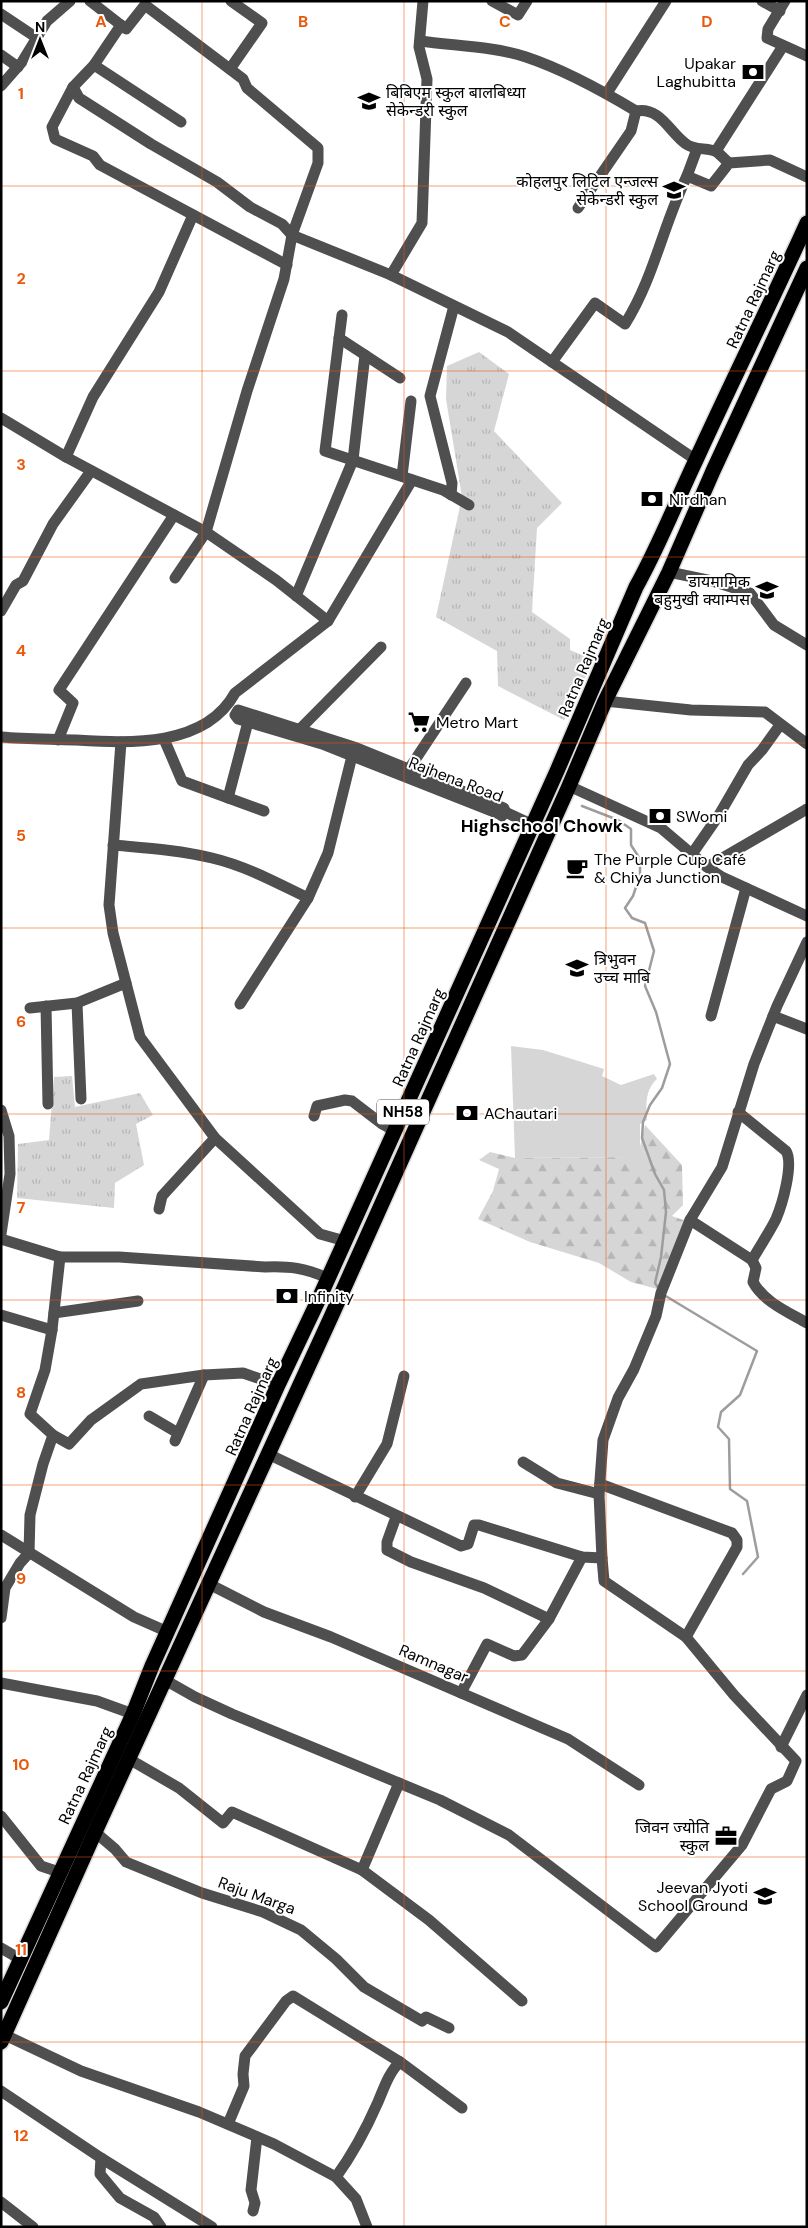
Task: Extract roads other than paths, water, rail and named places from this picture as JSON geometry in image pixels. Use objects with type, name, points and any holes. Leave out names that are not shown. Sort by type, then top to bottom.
[{"type":"highway","name":"Ratna Rajmarg","points":[[1,2002],[133,1714],[278,1386],[557,771],[636,587],[652,558],[696,460],[765,318],[807,223]]},
{"type":"highway","name":"Ratna Rajmarg","points":[[3,2039],[569,786],[605,700],[669,572],[713,471],[807,268]]},
{"type":"street","points":[[1,86],[18,67],[47,22],[70,1]]},
{"type":"street","points":[[90,1],[126,29],[146,3],[243,79],[247,88],[318,148],[318,163],[292,235],[284,278],[247,391],[206,532],[175,578]]},
{"type":"street","points":[[230,69],[262,23],[231,1]]},
{"type":"street","points":[[391,275],[422,223],[427,79],[419,47],[423,1]]},
{"type":"street","points":[[492,1],[518,14],[527,1]]},
{"type":"street","points":[[607,93],[666,1]]},
{"type":"street","points":[[762,1],[782,6],[768,29],[767,38],[807,56]]},
{"type":"street","points":[[1,14],[37,38]]},
{"type":"street","points":[[121,25],[94,65],[73,88],[52,126],[55,139],[94,156],[100,165],[287,264]]},
{"type":"street","points":[[420,41],[505,52],[525,57],[607,93],[636,111],[645,109],[660,117],[686,144],[697,149],[716,151],[729,163],[770,160],[807,177]]},
{"type":"street","points":[[716,151],[783,46]]},
{"type":"street","points":[[1,55],[18,67]]},
{"type":"street","points":[[94,65],[180,122]]},
{"type":"street","points":[[73,88],[79,98],[168,154],[217,182],[250,207],[282,224],[292,235],[391,275],[508,332],[696,460]]},
{"type":"street","points":[[578,208],[631,131],[636,111]]},
{"type":"street","points":[[552,362],[595,303],[624,324],[640,301],[661,245],[674,202],[687,176],[697,149]]},
{"type":"street","points":[[687,176],[711,186],[729,163]]},
{"type":"street","points":[[66,458],[94,397],[160,292],[193,215]]},
{"type":"street","points":[[451,494],[452,482],[430,396],[454,306]]},
{"type":"street","points":[[342,315],[326,451],[451,494],[469,505]]},
{"type":"street","points":[[339,338],[400,378]]},
{"type":"street","points":[[296,596],[352,460],[366,355]]},
{"type":"street","points":[[228,798],[238,714],[235,693],[328,621],[407,478],[411,401]]},
{"type":"street","points":[[1,418],[66,458],[206,532],[276,580],[328,621]]},
{"type":"street","points":[[1,611],[16,585],[23,582],[53,524],[91,471]]},
{"type":"street","points":[[58,740],[73,703],[59,690],[174,515]]},
{"type":"street","points":[[669,572],[712,581],[750,593],[774,625],[807,646]]},
{"type":"street","points":[[300,729],[381,647]]},
{"type":"street","points":[[415,774],[466,683]]},
{"type":"street","points":[[605,700],[691,710],[765,712],[807,744]]},
{"type":"street","points":[[1,737],[121,742],[164,739],[238,714]]},
{"type":"street","name":"Rajhena Road","points":[[238,714],[300,729],[352,756],[415,774]]},
{"type":"street","name":"Rajhena Road","points":[[238,714],[324,740],[415,774],[532,824]]},
{"type":"street","points":[[692,854],[720,815],[748,765],[762,750],[780,725]]},
{"type":"street","points":[[164,739],[182,781],[264,811]]},
{"type":"street","points":[[121,742],[109,905],[113,933],[140,1036],[215,1138],[320,1234],[345,1241]]},
{"type":"street","points":[[240,1004],[308,898],[328,853],[352,756]]},
{"type":"street","points":[[569,786],[661,828],[707,867],[746,888],[807,916]]},
{"type":"street","points":[[707,867],[807,809]]},
{"type":"street","points":[[113,845],[170,850],[212,858],[246,869],[308,898]]},
{"type":"street","points":[[711,1016],[746,888]]},
{"type":"street","points":[[165,1680],[195,1697],[232,1714],[440,1800],[509,1835],[656,1947],[742,1845],[771,1789],[787,1781],[796,1761],[734,1696],[686,1637],[604,1581],[599,1489],[603,1440],[618,1398],[634,1369],[656,1316],[661,1293],[690,1220],[722,1167],[754,1064],[773,1016],[807,942]]},
{"type":"street","points":[[30,1008],[77,1003],[126,983]]},
{"type":"street","points":[[77,1003],[80,1099]]},
{"type":"street","points":[[46,1006],[48,1104]]},
{"type":"street","points":[[773,1016],[807,1029]]},
{"type":"street","points":[[314,1116],[317,1106],[345,1100],[352,1101],[382,1124],[394,1130]]},
{"type":"street","points":[[1,1110],[9,1136],[10,1174],[1,1234]]},
{"type":"street","points":[[738,1112],[786,1151],[789,1157],[789,1171],[776,1217],[752,1260]]},
{"type":"street","points":[[160,1208],[162,1196],[215,1138]]},
{"type":"street","points":[[690,1220],[752,1260],[756,1268],[753,1282],[755,1286],[770,1301],[807,1323]]},
{"type":"street","points":[[1,1239],[60,1257],[119,1257],[266,1267],[288,1266],[308,1269],[327,1278]]},
{"type":"street","points":[[60,1257],[52,1330],[45,1370],[30,1414],[53,1436],[69,1444],[91,1420],[141,1384],[204,1375],[243,1373],[278,1386]]},
{"type":"street","points":[[54,1313],[138,1301]]},
{"type":"street","points":[[1,1315],[52,1330]]},
{"type":"street","points":[[149,1416],[176,1437],[204,1375]]},
{"type":"street","points":[[355,1496],[387,1444],[404,1376]]},
{"type":"street","points":[[1,1618],[5,1588],[20,1563],[29,1553],[30,1515],[43,1464],[53,1436]]},
{"type":"street","points":[[268,1454],[396,1517],[461,1546],[468,1544],[474,1526],[479,1525],[582,1557],[602,1558]]},
{"type":"street","points":[[523,1462],[557,1483],[599,1489],[732,1533],[737,1540],[737,1547],[686,1637]]},
{"type":"street","points":[[396,1517],[387,1542],[387,1550],[411,1562],[484,1588],[549,1619]]},
{"type":"street","points":[[1,1535],[134,1617],[168,1632]]},
{"type":"street","points":[[461,1693],[488,1644],[514,1656],[522,1655],[549,1619],[582,1557]]},
{"type":"street","name":"Ramnagar","points":[[209,1584],[264,1612],[331,1637],[568,1739],[639,1785]]},
{"type":"street","points":[[1,1683],[98,1701],[133,1714]]},
{"type":"street","points":[[781,1746],[807,1695]]},
{"type":"street","points":[[129,1759],[180,1788],[223,1823],[232,1812],[362,1870],[429,1920],[522,2001]]},
{"type":"street","points":[[362,1870],[399,1783]]},
{"type":"street","points":[[1,1816],[40,1866],[59,1872]]},
{"type":"street","name":"Raju Marga","points":[[95,1832],[115,1849],[126,1862],[202,1893],[263,1912],[301,1930],[336,1959],[373,1994],[422,2022],[426,2017],[449,2028]]},
{"type":"street","points":[[1,1948],[20,1959]]},
{"type":"street","points":[[228,2124],[244,2086],[243,2074],[246,2056],[286,2001],[293,1996],[400,2062],[462,2108]]},
{"type":"street","points":[[3,2039],[81,2071],[228,2124],[336,2177],[356,2199],[367,2227]]},
{"type":"street","points":[[336,2177],[348,2161],[384,2086],[400,2062]]},
{"type":"street","points":[[1,2091],[101,2158],[212,2227]]},
{"type":"street","points":[[253,2211],[255,2203],[251,2190],[257,2137]]},
{"type":"street","points":[[101,2158],[100,2174],[120,2198],[154,2217],[161,2227]]},
{"type":"street","points":[[1,2202],[33,2227]]},
{"type":"waterway","points":[[582,806],[618,820],[631,829],[631,845],[640,859],[640,875],[633,896],[625,908],[632,918],[645,923],[654,951],[645,986],[656,1012],[670,1064],[662,1088],[650,1105],[643,1122],[642,1138],[655,1174],[664,1190],[666,1212],[661,1257],[655,1283],[659,1289]]},
{"type":"waterway","points":[[664,1295],[757,1351],[740,1395],[721,1412],[718,1427],[729,1439],[730,1489],[747,1501],[758,1557],[743,1574]]},
{"type":"place","name":"Upakar Laghubitta","points":[[753,72]]},
{"type":"place","name":"बिबिएम स्कुल बालबिध्या सेकेन्डरी स्कुल","points":[[369,101]]},
{"type":"place","name":"कोहलपुर लिटिल एन्जल्स सेकेन्डरी स्कुल","points":[[674,190]]},
{"type":"place","name":"Nirdhan","points":[[652,499]]},
{"type":"place","name":"डायमामिक बहुमुखी क्याम्पस","points":[[767,590]]},
{"type":"place","name":"Metro Mart","points":[[419,722]]},
{"type":"place","name":"SWomi","points":[[660,816]]},
{"type":"place","name":"The Purple Cup Café & Chiya Junction","points":[[577,868]]},
{"type":"place","name":"त्रिभुवन उच्च माबि","points":[[577,968]]},
{"type":"place","name":"AChautari","points":[[467,1113]]},
{"type":"place","name":"Infinity","points":[[287,1296]]},
{"type":"place","name":"जिवन ज्योति स्कुल","points":[[726,1836]]},
{"type":"place","name":"Jeevan Jyoti School Ground","points":[[765,1896]]},
{"type":"district","name":"Highschool Chowk","points":[[542,826]]}]
